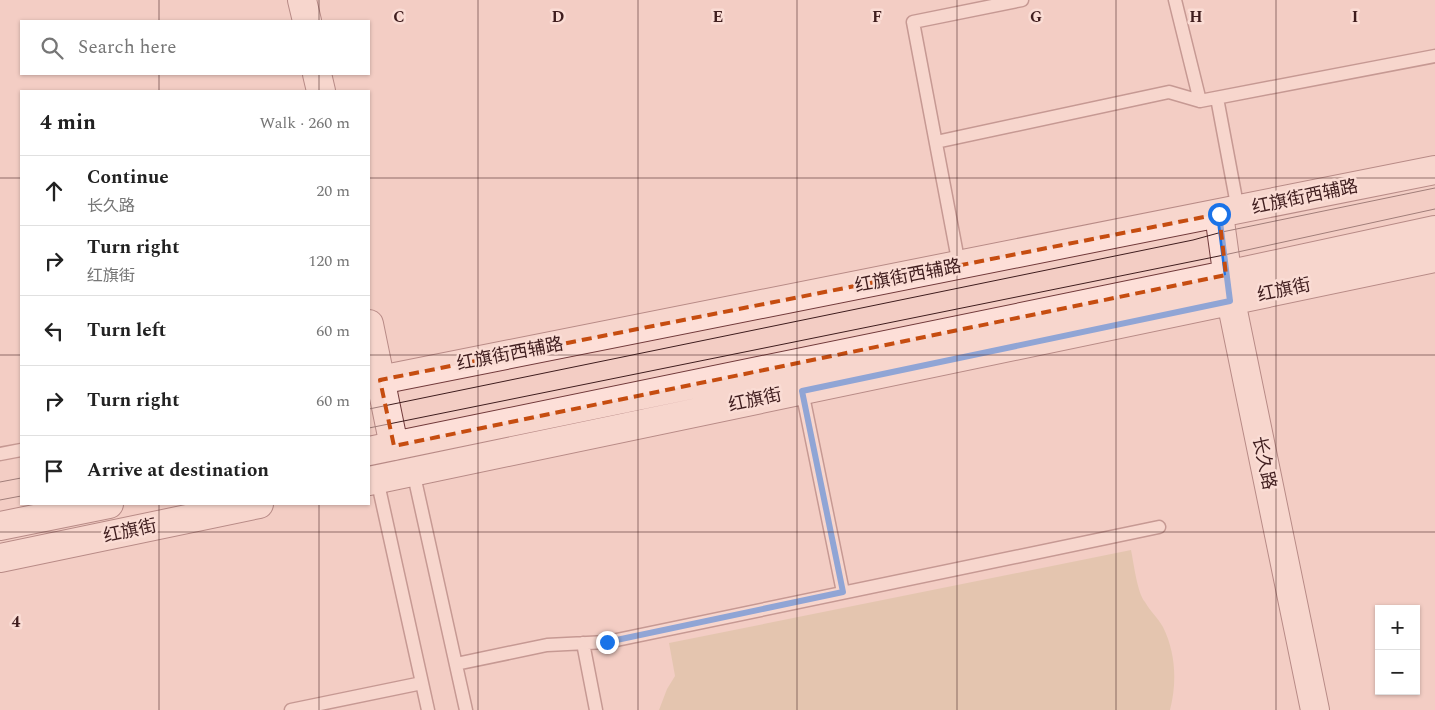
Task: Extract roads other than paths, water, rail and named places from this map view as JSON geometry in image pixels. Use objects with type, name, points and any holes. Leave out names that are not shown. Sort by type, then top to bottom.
[{"type":"main road","points":[[302,0],[307,20]]},
{"type":"main road","points":[[317,75],[321,90]]},
{"type":"main road","name":"红旗街西辅路","points":[[374,381],[1435,170]]},
{"type":"main road","name":"长久路","points":[[1228,212],[1228,288],[1315,710]]},
{"type":"main road","name":"红旗街","points":[[373,480],[802,391],[1228,288],[1435,230]]},
{"type":"main road","name":"红旗街","points":[[382,449],[1228,288],[1435,258]]},
{"type":"main road","points":[[370,335],[382,449]]},
{"type":"main road","name":"红旗街","points":[[0,526],[105,505]]},
{"type":"main road","name":"红旗街","points":[[0,558],[254,505]]},
{"type":"lane","points":[[959,265],[913,22],[1022,0]]},
{"type":"lane","points":[[1175,0],[1200,101]]},
{"type":"lane","points":[[936,142],[1169,92],[1200,101],[1435,56]]},
{"type":"lane","points":[[1217,98],[1228,212]]},
{"type":"lane","points":[[802,391],[843,592]]},
{"type":"lane","points":[[0,454],[20,450]]},
{"type":"lane","points":[[413,472],[466,710]]},
{"type":"lane","points":[[373,480],[428,710]]},
{"type":"lane","points":[[456,664],[547,645],[607,642],[1158,527]]},
{"type":"lane","points":[[583,643],[596,710]]},
{"type":"lane","points":[[291,710],[422,683]]},
{"type":"tram line","points":[[370,409],[1193,240],[1222,232],[1435,188]]},
{"type":"tram line","points":[[370,428],[1224,255],[1435,209]]},
{"type":"tram line","points":[[0,482],[20,478]]},
{"type":"tram line","points":[[0,500],[20,496]]}]
